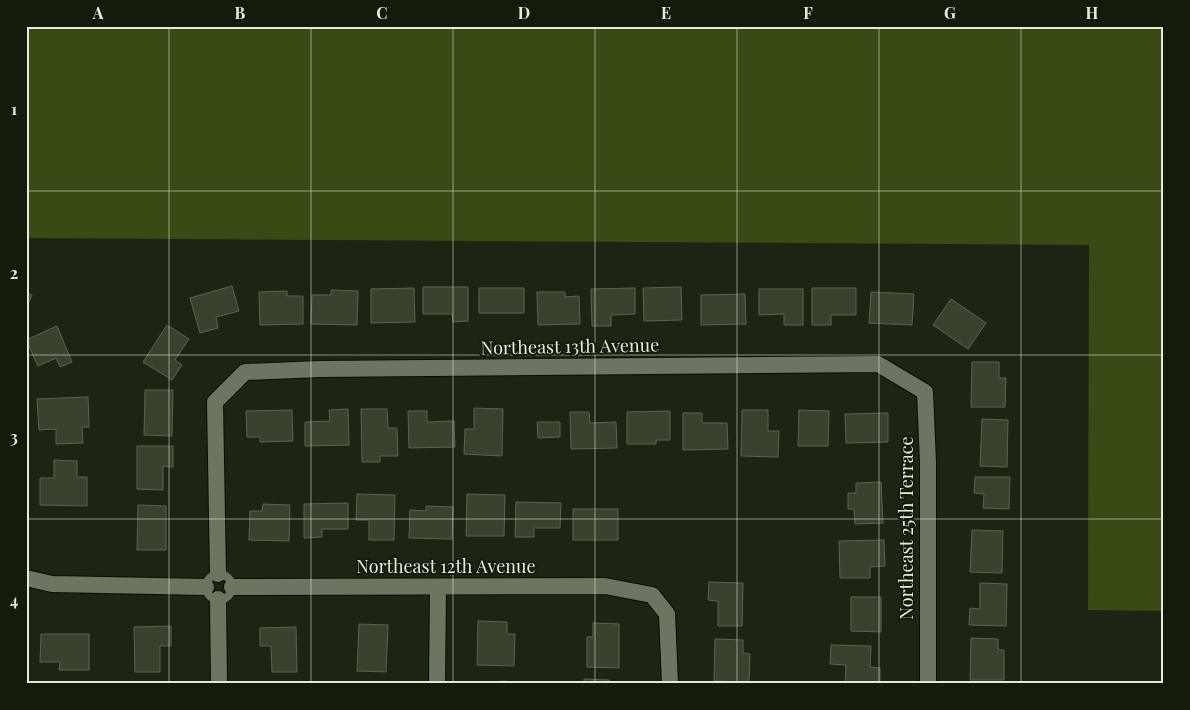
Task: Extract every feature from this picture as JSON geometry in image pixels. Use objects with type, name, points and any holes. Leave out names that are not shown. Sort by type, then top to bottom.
[{"type":"street","name":"Northeast 13th Avenue","points":[[218,574],[215,402],[245,372],[320,369],[878,364],[907,382]]},
{"type":"street","name":"Northeast 25th Terrace","points":[[907,382],[925,392],[928,463],[928,684]]},
{"type":"street","points":[[26,578],[52,584],[206,587]]},
{"type":"street","points":[[26,591],[45,591],[52,584]]},
{"type":"street","name":"Northeast 12th Avenue","points":[[232,587],[438,588],[605,586],[652,595],[667,614],[670,684]]},
{"type":"street","points":[[437,684],[438,588]]},
{"type":"street","points":[[218,600],[219,684]]},
{"type":"lane","points":[[218,574],[226,576],[232,587],[226,597],[218,600],[208,594],[206,587],[208,580],[218,574]]},
{"type":"green space","points":[[26,26],[1164,26],[1164,611],[1088,610],[1089,245],[26,238]]},
{"type":"building","points":[[232,286],[239,311],[216,317],[218,328],[200,333],[190,298]]},
{"type":"building","points":[[423,287],[468,287],[468,321],[453,322],[452,314],[423,314]]},
{"type":"building","points":[[681,287],[682,320],[644,321],[643,288]]},
{"type":"building","points":[[414,288],[415,322],[371,323],[371,289]]},
{"type":"building","points":[[479,288],[524,288],[524,313],[479,313]]},
{"type":"building","points":[[635,288],[635,314],[611,315],[611,326],[592,326],[591,289]]},
{"type":"building","points":[[812,288],[856,288],[856,315],[831,315],[831,325],[812,325]]},
{"type":"building","points":[[759,289],[803,289],[803,325],[784,325],[784,314],[759,315]]},
{"type":"building","points":[[331,290],[358,291],[357,325],[311,324],[312,295],[331,295]]},
{"type":"building","points":[[287,291],[287,296],[303,296],[303,324],[260,325],[259,292]]},
{"type":"building","points":[[537,292],[565,292],[565,297],[579,296],[580,324],[538,325]]},
{"type":"building","points":[[871,292],[914,294],[912,325],[869,323]]},
{"type":"building","points":[[26,293],[32,295],[26,309]]},
{"type":"building","points":[[745,294],[746,324],[701,325],[701,295]]},
{"type":"building","points":[[951,299],[986,323],[968,349],[933,325]]},
{"type":"building","points":[[167,325],[189,339],[175,360],[182,365],[172,380],[143,362]]},
{"type":"building","points":[[57,326],[72,362],[60,367],[56,358],[38,366],[26,340]]},
{"type":"building","points":[[972,362],[999,362],[999,378],[1006,378],[1005,407],[971,407]]},
{"type":"building","points":[[145,390],[173,390],[172,436],[144,435]]},
{"type":"building","points":[[88,397],[89,427],[82,427],[83,443],[56,444],[56,429],[39,430],[37,399]]},
{"type":"building","points":[[474,408],[503,409],[502,456],[464,454],[465,429],[474,429]]},
{"type":"building","points":[[348,409],[349,445],[305,446],[305,422],[330,421],[329,410]]},
{"type":"building","points":[[361,409],[387,409],[388,428],[397,428],[398,456],[380,456],[380,462],[362,462]]},
{"type":"building","points":[[292,410],[293,441],[260,442],[260,437],[247,437],[246,411]]},
{"type":"building","points":[[742,410],[768,410],[768,431],[779,431],[778,457],[741,456]]},
{"type":"building","points":[[799,410],[829,411],[828,446],[798,446]]},
{"type":"building","points":[[408,411],[427,411],[427,422],[454,421],[455,447],[409,448]]},
{"type":"building","points":[[670,411],[670,440],[656,440],[656,444],[627,444],[627,412]]},
{"type":"building","points":[[570,412],[589,412],[590,423],[616,422],[617,448],[571,449]]},
{"type":"building","points":[[683,413],[702,413],[702,423],[727,423],[728,449],[683,450]]},
{"type":"building","points":[[888,413],[888,442],[846,443],[845,414]]},
{"type":"building","points":[[982,419],[1008,420],[1007,467],[980,466]]},
{"type":"building","points":[[537,422],[560,422],[560,437],[538,438]]},
{"type":"building","points":[[137,446],[173,446],[173,467],[163,466],[163,490],[137,489]]},
{"type":"building","points":[[54,460],[77,461],[77,477],[87,477],[87,506],[40,505],[40,478],[54,478]]},
{"type":"building","points":[[975,477],[1010,477],[1009,509],[983,508],[984,494],[974,493]]},
{"type":"building","points":[[881,482],[883,523],[855,524],[854,509],[848,509],[848,493],[856,493],[856,483]]},
{"type":"building","points":[[357,494],[395,495],[394,540],[369,540],[369,520],[356,520]]},
{"type":"building","points":[[467,494],[505,495],[504,536],[466,536]]},
{"type":"building","points":[[516,502],[561,503],[560,528],[534,528],[534,537],[515,537]]},
{"type":"building","points":[[348,503],[348,529],[322,529],[322,537],[304,538],[304,504]]},
{"type":"building","points":[[263,504],[290,505],[289,541],[249,540],[250,511],[262,511]]},
{"type":"building","points":[[138,505],[166,506],[166,550],[137,550]]},
{"type":"building","points":[[426,506],[453,507],[452,539],[409,538],[410,510],[426,511]]},
{"type":"building","points":[[573,509],[618,509],[618,540],[573,540]]},
{"type":"building","points":[[972,530],[1003,531],[1002,573],[970,572]]},
{"type":"building","points":[[884,540],[885,566],[870,567],[870,578],[840,578],[839,541]]},
{"type":"building","points":[[709,582],[743,583],[742,626],[718,626],[718,601],[708,600]]},
{"type":"building","points":[[980,583],[1007,584],[1006,626],[969,625],[970,608],[980,609]]},
{"type":"building","points":[[851,597],[881,597],[881,632],[851,631]]},
{"type":"building","points":[[478,621],[507,622],[507,634],[515,634],[514,666],[477,665]]},
{"type":"building","points":[[593,623],[619,624],[619,668],[587,667],[587,637],[593,637]]},
{"type":"building","points":[[359,624],[388,625],[386,672],[357,671]]},
{"type":"building","points":[[171,626],[171,646],[160,646],[160,672],[135,672],[134,627]]},
{"type":"building","points":[[296,627],[297,672],[272,672],[271,646],[260,646],[260,628]]},
{"type":"building","points":[[41,634],[89,634],[89,670],[59,670],[60,662],[40,662]]},
{"type":"building","points":[[971,638],[998,639],[998,650],[1004,650],[1004,680],[970,680]]},
{"type":"building","points":[[715,639],[743,640],[743,653],[750,654],[749,682],[714,681]]},
{"type":"building","points":[[831,645],[871,646],[870,667],[880,668],[880,684],[845,684],[846,665],[830,664]]},
{"type":"building","points":[[584,679],[609,680],[609,684],[584,684]]},
{"type":"building","points":[[506,681],[507,684],[487,684],[487,682]]},
{"type":"building","points":[[393,682],[393,684],[356,684],[356,683]]}]
